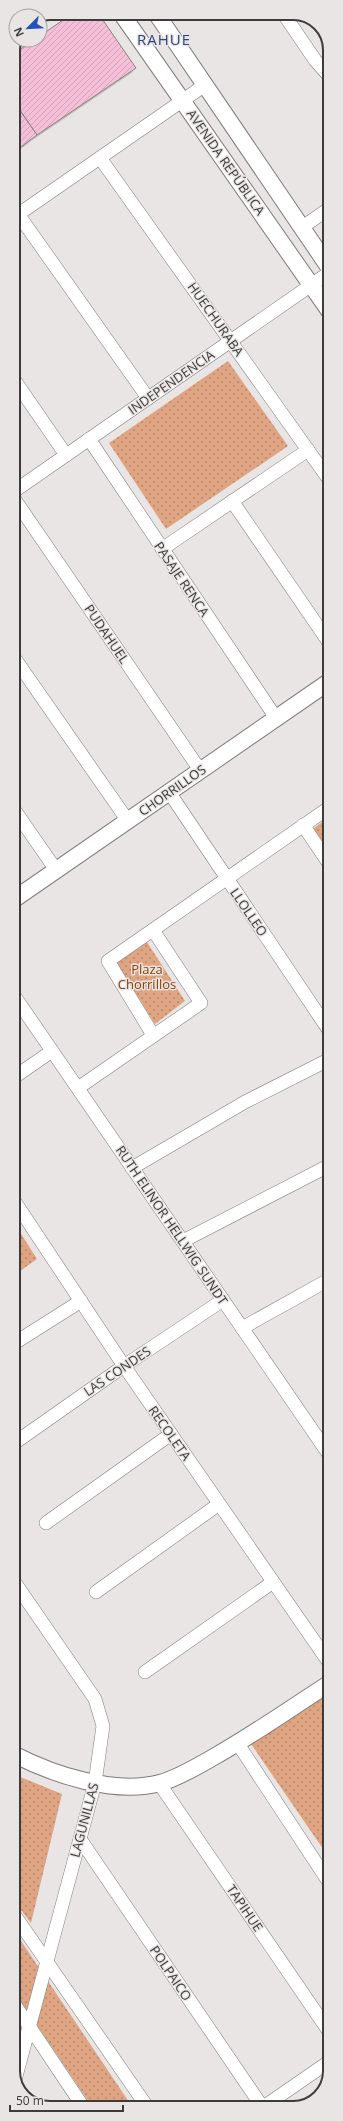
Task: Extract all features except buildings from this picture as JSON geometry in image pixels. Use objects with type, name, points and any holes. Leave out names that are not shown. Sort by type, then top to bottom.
[{"type":"street","name":"AVENIDA REPÚBLICA","points":[[126,20],[323,302]]},
{"type":"street","name":"AVENIDA REPÚBLICA","points":[[161,20],[323,259]]},
{"type":"street","points":[[288,20],[315,60],[323,69]]},
{"type":"street","points":[[20,213],[205,85]]},
{"type":"street","name":"HUECHURABA","points":[[100,158],[323,471]]},
{"type":"street","points":[[301,228],[323,213]]},
{"type":"street","points":[[20,222],[148,398]]},
{"type":"street","name":"INDEPENDENCIA","points":[[20,487],[323,277]]},
{"type":"street","points":[[20,388],[66,455]]},
{"type":"street","name":"PASAJE RENCA","points":[[89,439],[276,718]]},
{"type":"street","points":[[162,549],[308,450]]},
{"type":"street","points":[[232,501],[323,634]]},
{"type":"street","name":"PUDAHUEL","points":[[20,507],[200,770]]},
{"type":"street","points":[[20,666],[128,821]]},
{"type":"street","name":"CHORRILLOS","points":[[20,895],[323,685]]},
{"type":"street","name":"LLOLLEO","points":[[169,792],[323,1022]]},
{"type":"street","points":[[153,1035],[108,961],[323,812]]},
{"type":"street","points":[[20,818],[56,870]]},
{"type":"street","points":[[303,825],[323,855]]},
{"type":"street","points":[[78,1088],[201,1003],[153,930]]},
{"type":"street","name":"RUTH ELINOR HELLWIG SUNDT","points":[[20,1004],[323,1446]]},
{"type":"street","points":[[20,1073],[52,1051]]},
{"type":"street","points":[[132,1168],[245,1102],[323,1063]]},
{"type":"street","points":[[183,1241],[323,1169]]},
{"type":"street","name":"RECOLETA","points":[[20,1210],[124,1366],[323,1654]]},
{"type":"street","points":[[242,1328],[323,1283]]},
{"type":"street","name":"LAS CONDES","points":[[20,1439],[124,1366],[223,1300]]},
{"type":"street","points":[[20,1340],[81,1301]]},
{"type":"street","points":[[46,1523],[171,1434]]},
{"type":"street","points":[[96,1592],[219,1504]]},
{"type":"street","points":[[145,1672],[273,1582]]},
{"type":"street","name":"LAGUNILLAS","points":[[20,1590],[95,1699],[103,1726],[95,1783],[20,2062]]},
{"type":"street","points":[[20,1757],[50,1771],[74,1779],[95,1783],[117,1786],[159,1783],[200,1765],[238,1744],[323,1688]]},
{"type":"street","points":[[238,1744],[323,1873]]},
{"type":"street","name":"TAPIHUE","points":[[159,1783],[323,2023]]},
{"type":"street","name":"POLPAICO","points":[[80,1839],[259,2101]]},
{"type":"street","points":[[20,1923],[143,2101]]},
{"type":"street","points":[[20,2016],[28,2032],[79,2101]]},
{"type":"street","points":[[20,2033],[28,2032]]},
{"type":"street","points":[[272,2101],[323,2066]]},
{"type":"green space","points":[[228,361],[288,446],[166,529],[109,443]]},
{"type":"green space","points":[[323,821],[323,844],[313,829]]},
{"type":"green space","name":"Plaza Chorrillos","points":[[147,942],[185,1001],[155,1024],[117,963]]},
{"type":"green space","points":[[20,1232],[37,1259],[20,1271]]},
{"type":"green space","points":[[323,1694],[323,1849],[251,1744]]},
{"type":"green space","points":[[20,1777],[62,1794],[31,1923],[20,1909]]},
{"type":"green space","points":[[20,1939],[128,2101],[88,2101],[20,2000]]},
{"type":"district","name":"RAHUE","points":[[164,39]]}]
